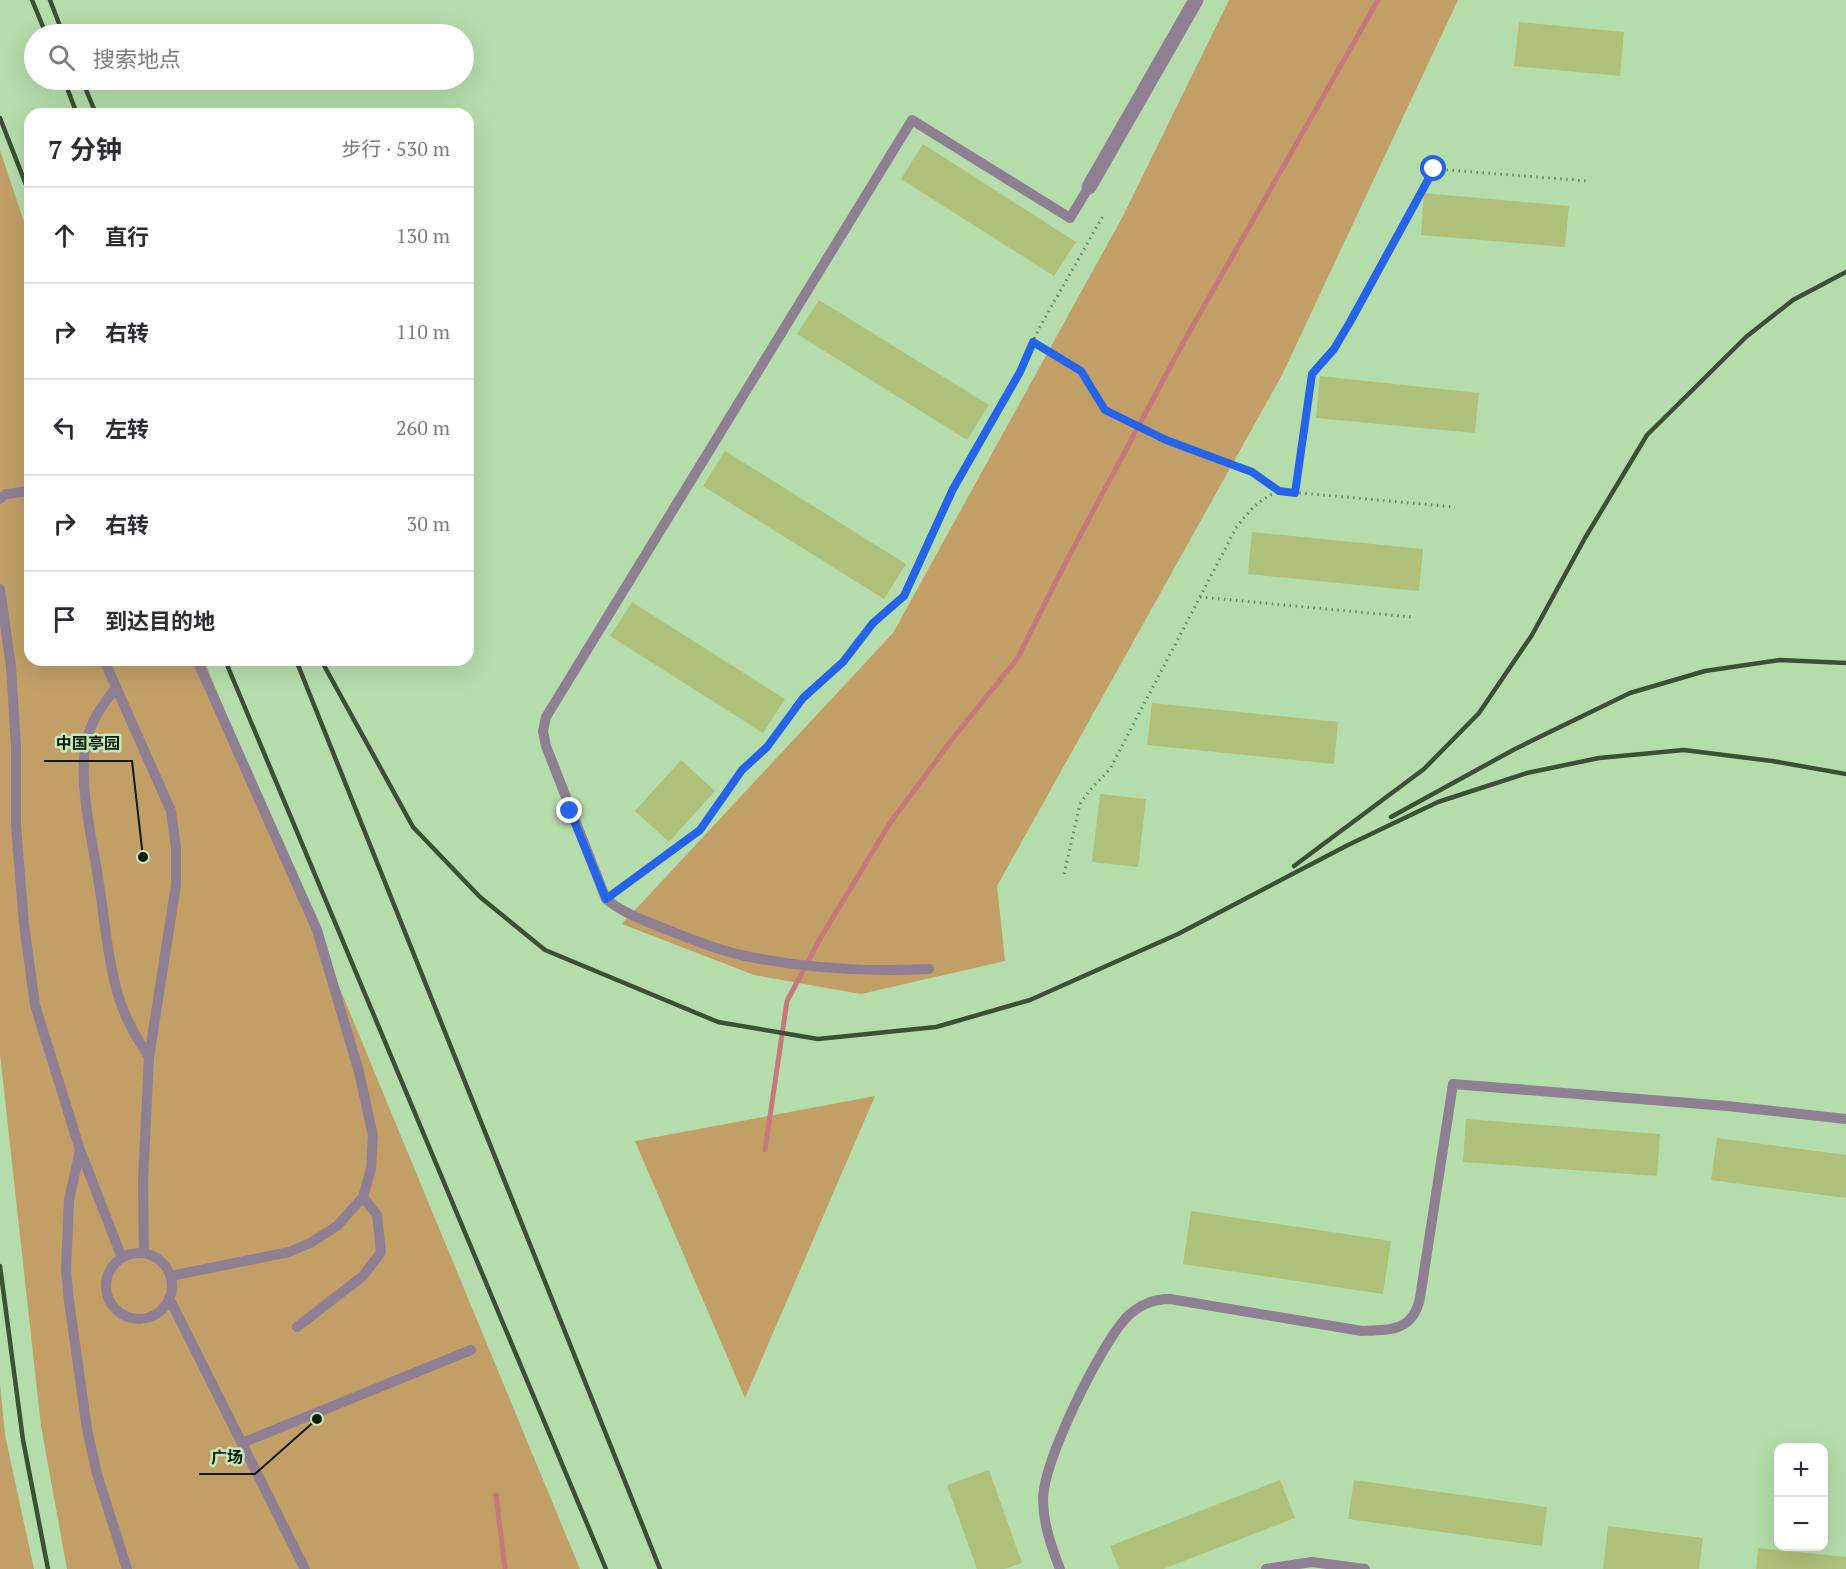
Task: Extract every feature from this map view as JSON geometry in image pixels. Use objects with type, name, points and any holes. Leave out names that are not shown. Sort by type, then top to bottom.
[{"type":"street","points":[[1089,187],[1196,0]]},
{"type":"lane","points":[[929,969],[894,971],[751,957],[695,940],[630,915],[606,899],[546,746],[543,731],[546,717],[912,120],[1070,218],[1089,187]]},
{"type":"lane","points":[[0,499],[12,493],[24,492]]},
{"type":"lane","points":[[0,590],[11,667],[16,747],[16,826],[24,924],[35,1005],[80,1150],[122,1258]]},
{"type":"lane","points":[[107,666],[171,810],[176,848],[176,885],[149,1057],[143,1181],[144,1253]]},
{"type":"lane","points":[[171,1276],[289,1252],[310,1243],[337,1226],[363,1197],[371,1168],[373,1136],[359,1072],[317,930],[200,666]]},
{"type":"lane","points":[[116,688],[102,704],[92,725],[85,749],[85,775],[90,829],[119,998],[131,1031],[149,1057]]},
{"type":"lane","points":[[1060,1569],[1046,1527],[1043,1497],[1046,1480],[1067,1420],[1081,1393],[1119,1328],[1138,1309],[1160,1299],[1170,1299],[1362,1331],[1389,1329],[1411,1320],[1417,1312],[1420,1298],[1453,1084],[1727,1106],[1846,1119]]},
{"type":"lane","points":[[80,1150],[69,1200],[66,1271],[69,1301],[87,1429],[97,1474],[128,1569]]},
{"type":"lane","points":[[297,1327],[363,1276],[381,1252],[378,1215],[363,1197]]},
{"type":"lane","points":[[144,1253],[162,1262],[171,1276],[170,1298],[164,1308],[148,1317],[134,1318],[120,1313],[110,1301],[106,1286],[110,1271],[122,1258],[144,1253]]},
{"type":"lane","points":[[170,1298],[305,1569]]},
{"type":"lane","points":[[242,1443],[471,1350]]},
{"type":"lane","points":[[1266,1569],[1312,1562],[1365,1569]]},
{"type":"path","points":[[1295,493],[1312,374],[1334,349],[1434,169],[1589,181]]},
{"type":"path","points":[[606,899],[700,830],[742,770],[767,747],[803,698],[843,662],[873,623],[904,596],[953,489],[1020,372],[1070,272],[1103,216]]},
{"type":"path","points":[[1033,342],[1081,371],[1105,410],[1166,440],[1252,472],[1279,491],[1455,507]]},
{"type":"path","points":[[1064,874],[1080,804],[1110,770],[1243,519],[1264,497],[1279,491]]},
{"type":"path","points":[[1200,597],[1411,617]]},
{"type":"shaded area","points":[[1229,0],[1458,0],[1282,375],[997,886],[1005,961],[861,994],[754,975],[622,924],[893,633],[1123,216]]},
{"type":"shaded area","points":[[0,150],[24,222],[24,666],[206,666],[580,1569],[67,1569],[41,1426],[0,1054]]},
{"type":"shaded area","points":[[875,1096],[745,1398],[635,1141]]},
{"type":"shaded area","points":[[0,1384],[5,1435],[34,1569],[0,1569]]},
{"type":"building","points":[[1519,22],[1624,32],[1620,76],[1514,66]]},
{"type":"building","points":[[923,144],[1076,242],[1054,276],[901,179]]},
{"type":"building","points":[[1424,193],[1569,206],[1565,247],[1421,235]]},
{"type":"building","points":[[819,300],[989,405],[967,440],[797,334]]},
{"type":"building","points":[[1320,376],[1479,393],[1475,433],[1316,418]]},
{"type":"building","points":[[725,451],[906,564],[884,599],[703,486]]},
{"type":"building","points":[[1252,532],[1423,549],[1419,591],[1248,574]]},
{"type":"building","points":[[632,602],[785,699],[763,733],[610,636]]},
{"type":"building","points":[[1152,703],[1338,722],[1334,764],[1147,745]]},
{"type":"building","points":[[681,760],[715,791],[669,842],[635,811]]},
{"type":"building","points":[[1100,794],[1146,799],[1138,867],[1092,862]]},
{"type":"building","points":[[1466,1119],[1660,1134],[1657,1176],[1463,1162]]},
{"type":"building","points":[[1717,1138],[1846,1155],[1846,1198],[1711,1180]]},
{"type":"building","points":[[1191,1211],[1391,1241],[1383,1294],[1183,1264]]},
{"type":"building","points":[[989,1470],[1022,1563],[1004,1569],[977,1569],[947,1485]]},
{"type":"building","points":[[1280,1480],[1295,1518],[1163,1569],[1119,1569],[1110,1546]]},
{"type":"building","points":[[1354,1480],[1547,1507],[1542,1546],[1348,1519]]},
{"type":"building","points":[[1608,1526],[1703,1538],[1699,1569],[1603,1569]]},
{"type":"building","points":[[1758,1548],[1846,1557],[1846,1569],[1756,1569]]},
{"type":"waterway","points":[[765,1150],[787,1001],[820,939],[890,823],[953,738],[1017,659],[1060,573],[1183,343],[1378,0]]},
{"type":"waterway","points":[[496,1495],[505,1569]]},
{"type":"railway","points":[[32,0],[42,24]]},
{"type":"railway","points":[[50,0],[59,24]]},
{"type":"railway","points":[[68,90],[75,108]]},
{"type":"railway","points":[[86,90],[94,108]]},
{"type":"railway","points":[[0,118],[24,180]]},
{"type":"railway","points":[[1294,866],[1424,769],[1479,713],[1532,635],[1585,538],[1647,435],[1746,337],[1793,300],[1846,272]]},
{"type":"railway","points":[[1391,817],[1515,749],[1630,693],[1705,671],[1780,660],[1846,663]]},
{"type":"railway","points":[[228,666],[606,1569]]},
{"type":"railway","points":[[298,666],[660,1569]]},
{"type":"railway","points":[[324,666],[413,827],[480,897],[545,950],[718,1022],[818,1039],[936,1027],[1030,1000],[1178,934],[1348,845],[1438,802],[1527,773],[1599,758],[1684,750],[1772,761],[1846,774]]},
{"type":"railway","points":[[0,1266],[23,1440],[48,1569]]},
{"type":"place","name":"中国亭园","points":[[143,857]]},
{"type":"place","name":"广场","points":[[317,1419]]},
{"type":"route","points":[[570,811],[606,899],[700,830],[742,770],[767,747],[803,698],[851,654],[860,638],[873,623],[904,596],[953,489],[1020,372],[1033,342],[1081,371],[1105,410],[1179,446],[1252,472],[1279,491],[1295,493],[1312,374],[1334,349],[1434,169]]}]
